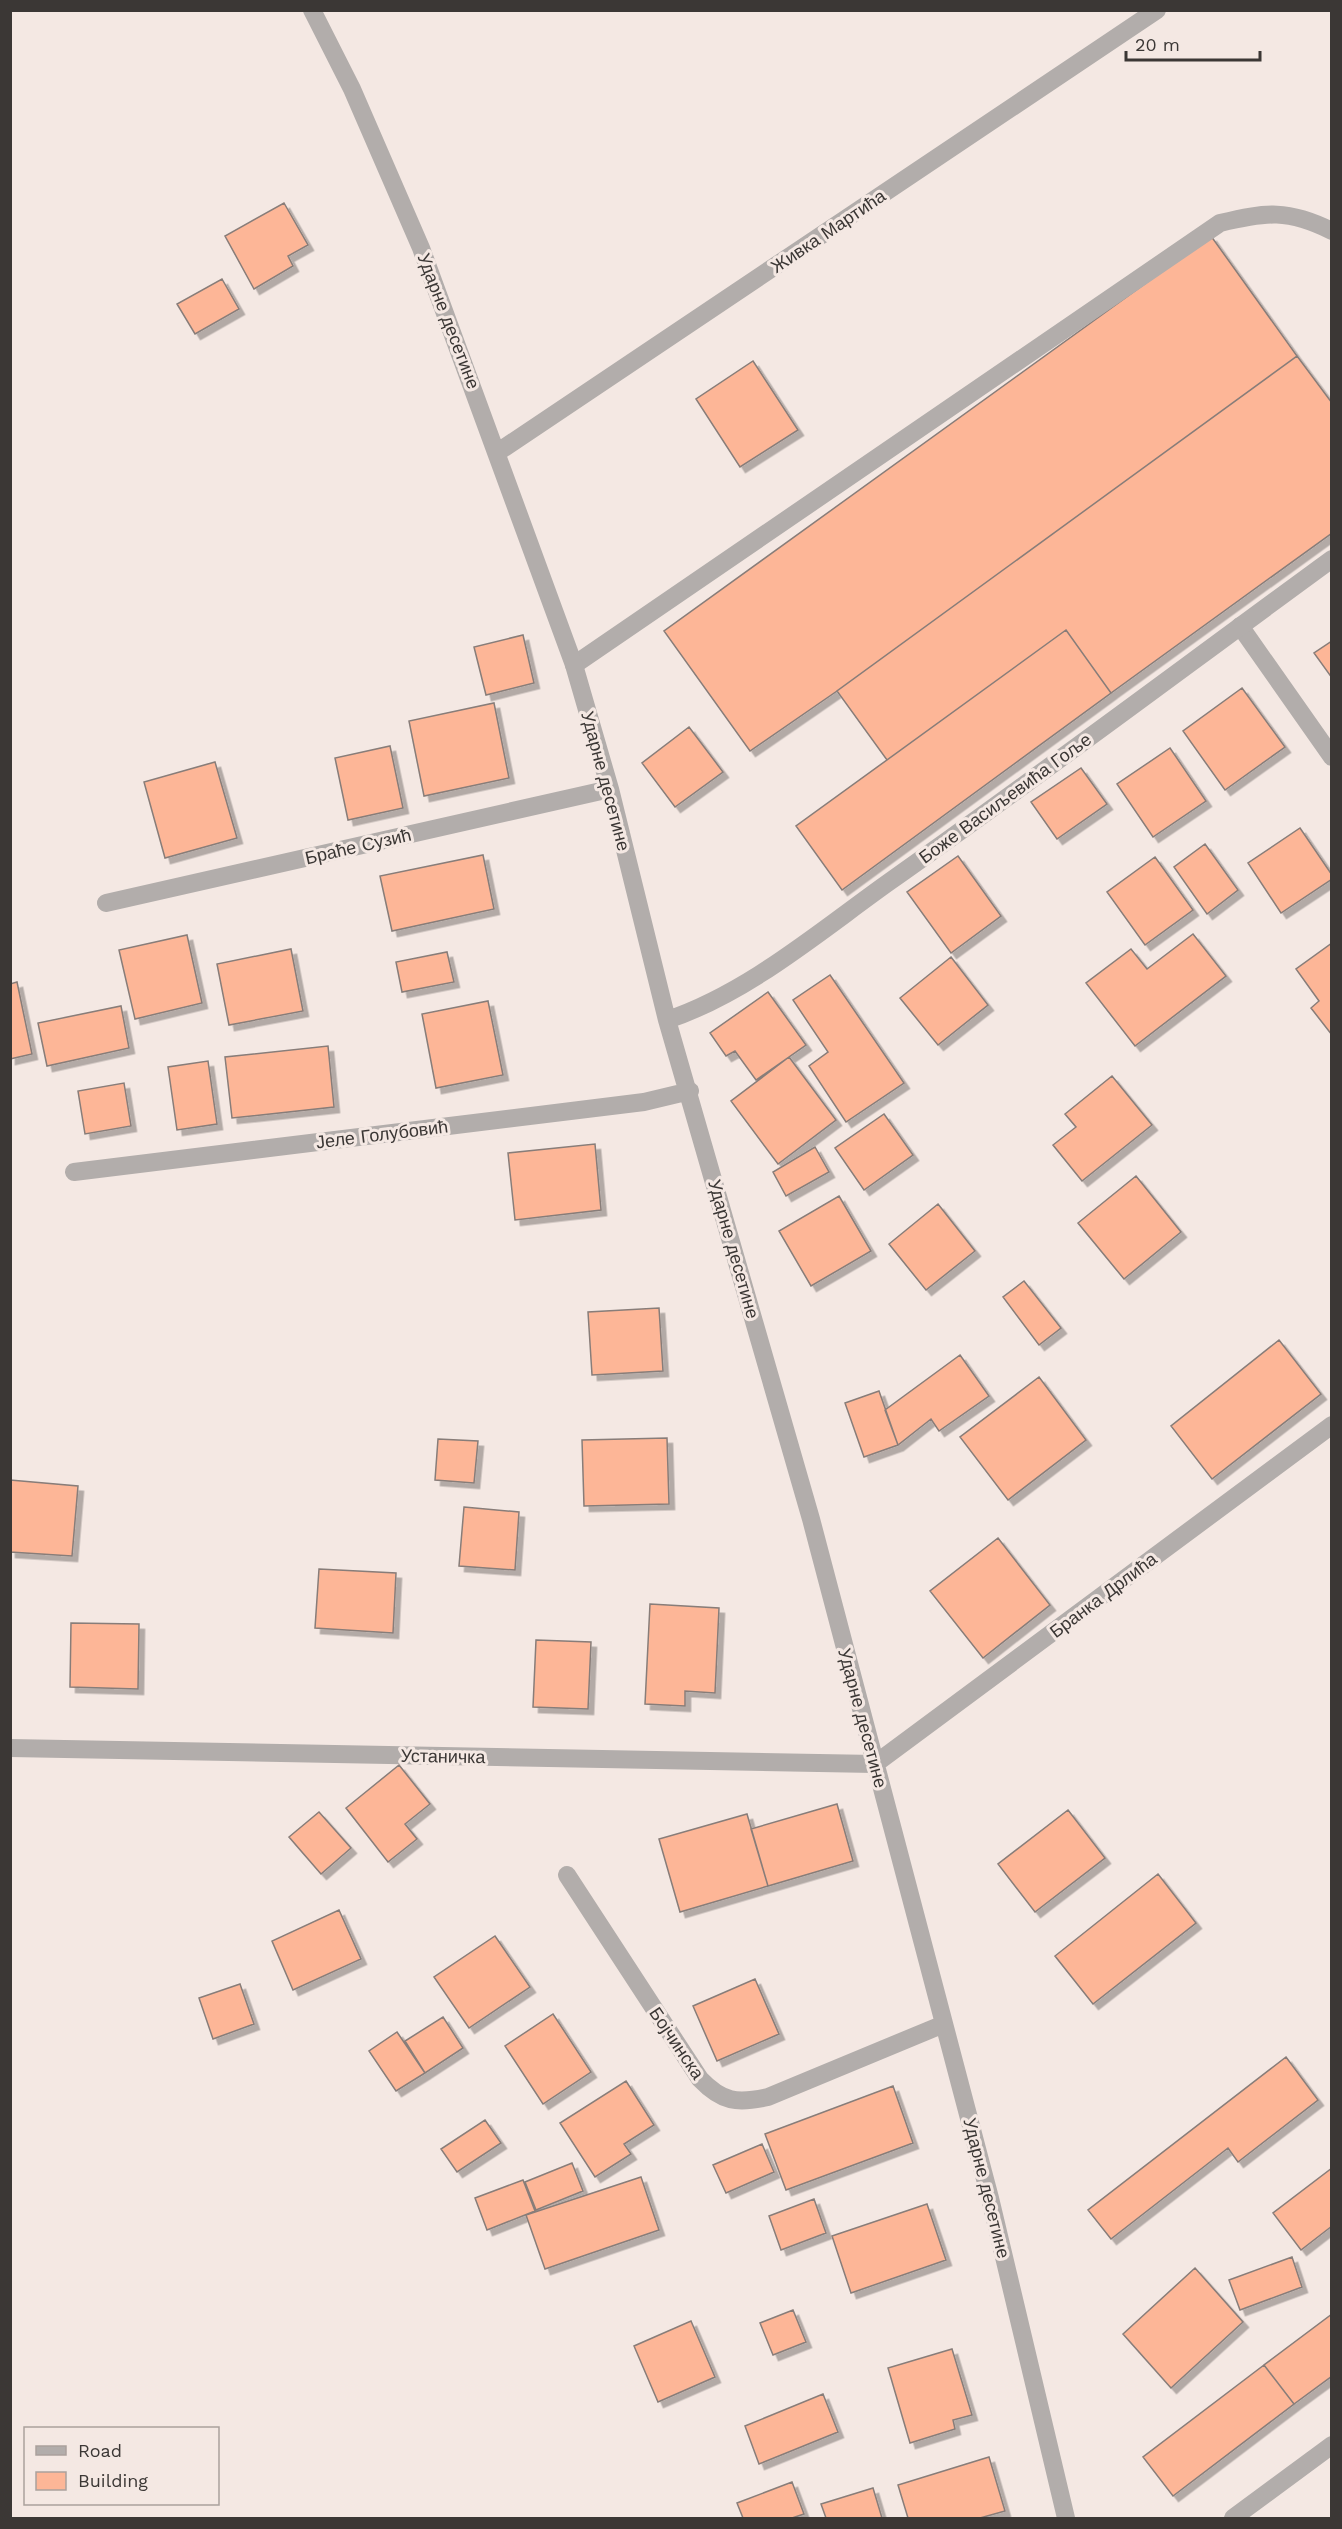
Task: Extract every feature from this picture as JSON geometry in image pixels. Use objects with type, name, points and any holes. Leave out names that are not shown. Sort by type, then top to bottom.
[{"type":"street","name":"Ударне десетине","points":[[312,10],[352,89],[421,248],[498,452],[574,665],[610,789],[667,1020],[690,1091],[811,1519],[996,2221],[1066,2518]]},
{"type":"street","name":"Живка Мартића","points":[[498,452],[1157,10]]},
{"type":"street","points":[[574,665],[1221,223],[1248,216],[1279,213],[1332,231]]},
{"type":"street","name":"Боже Васиљевића Гоље","points":[[667,1020],[697,1010],[745,984],[967,827],[1332,559]]},
{"type":"street","points":[[1240,626],[1332,757]]},
{"type":"street","name":"Браће Сузић","points":[[106,903],[610,789]]},
{"type":"street","name":"Јеле Голубовић","points":[[74,1172],[644,1102],[690,1091]]},
{"type":"street","name":"Бранка Дрлића","points":[[875,1764],[1332,1425]]},
{"type":"street","name":"Устаничка","points":[[10,1748],[875,1764]]},
{"type":"street","name":"Бојчинска","points":[[567,1875],[700,2079],[719,2097],[739,2101],[768,2097],[944,2025]]},
{"type":"street","points":[[1233,2518],[1332,2445]]},
{"type":"building","points":[[284,203],[308,245],[288,256],[293,266],[254,289],[225,236]]},
{"type":"building","points":[[1211,236],[1297,356],[837,691],[750,751],[664,631]]},
{"type":"building","points":[[222,279],[239,309],[195,334],[177,304]]},
{"type":"building","points":[[1297,356],[1332,403],[1332,533],[1111,693],[1066,630],[887,760],[837,691]]},
{"type":"building","points":[[753,361],[798,430],[740,467],[696,399]]},
{"type":"building","points":[[1066,630],[1111,693],[842,890],[796,826]]},
{"type":"building","points":[[523,635],[534,683],[486,695],[474,647]]},
{"type":"building","points":[[1332,641],[1332,678],[1314,653]]},
{"type":"building","points":[[1242,688],[1285,747],[1225,790],[1183,731]]},
{"type":"building","points":[[494,703],[509,778],[424,796],[409,721]]},
{"type":"building","points":[[689,727],[723,772],[675,807],[642,763]]},
{"type":"building","points":[[390,746],[403,808],[348,820],[335,758]]},
{"type":"building","points":[[1170,748],[1206,801],[1153,837],[1117,784]]},
{"type":"building","points":[[215,762],[237,838],[165,858],[144,782]]},
{"type":"building","points":[[1081,768],[1107,804],[1057,839],[1031,802]]},
{"type":"building","points":[[1300,828],[1332,875],[1332,879],[1281,913],[1248,863]]},
{"type":"building","points":[[1205,844],[1238,890],[1207,914],[1174,867]]},
{"type":"building","points":[[483,855],[494,909],[392,931],[380,876]]},
{"type":"building","points":[[958,856],[1001,916],[951,953],[907,892]]},
{"type":"building","points":[[1155,857],[1193,910],[1145,945],[1107,892]]},
{"type":"building","points":[[1193,934],[1226,976],[1135,1046],[1086,983],[1131,949],[1147,969]]},
{"type":"building","points":[[187,935],[202,1003],[135,1019],[119,950]]},
{"type":"building","points":[[1332,943],[1332,1035],[1311,1008],[1319,1001],[1296,969]]},
{"type":"building","points":[[291,949],[303,1011],[229,1025],[217,964]]},
{"type":"building","points":[[447,952],[454,982],[402,992],[396,962]]},
{"type":"building","points":[[951,957],[988,1005],[938,1045],[900,998]]},
{"type":"building","points":[[830,975],[904,1083],[846,1122],[809,1066],[828,1052],[793,1000]]},
{"type":"building","points":[[17,982],[32,1054],[10,1059],[10,984]]},
{"type":"building","points":[[768,992],[806,1045],[756,1080],[735,1051],[726,1056],[710,1033]]},
{"type":"building","points":[[488,1001],[503,1075],[436,1088],[422,1014]]},
{"type":"building","points":[[121,1006],[129,1048],[47,1066],[38,1023]]},
{"type":"building","points":[[328,1046],[334,1107],[232,1118],[225,1057]]},
{"type":"building","points":[[789,1057],[836,1120],[778,1164],[731,1101]]},
{"type":"building","points":[[208,1061],[217,1124],[177,1130],[168,1067]]},
{"type":"building","points":[[1112,1076],[1152,1125],[1082,1181],[1053,1145],[1076,1127],[1065,1114]]},
{"type":"building","points":[[124,1083],[131,1126],[85,1134],[78,1091]]},
{"type":"building","points":[[884,1114],[913,1155],[864,1190],[835,1148]]},
{"type":"building","points":[[595,1144],[601,1210],[515,1220],[508,1153]]},
{"type":"building","points":[[815,1147],[829,1172],[786,1196],[773,1172]]},
{"type":"building","points":[[1136,1176],[1181,1232],[1124,1279],[1078,1223]]},
{"type":"building","points":[[839,1196],[871,1251],[811,1286],[779,1231]]},
{"type":"building","points":[[938,1204],[975,1251],[926,1290],[889,1244]]},
{"type":"building","points":[[1024,1281],[1061,1328],[1039,1345],[1003,1297]]},
{"type":"building","points":[[659,1308],[663,1371],[592,1375],[588,1312]]},
{"type":"building","points":[[1279,1340],[1321,1394],[1212,1479],[1171,1426]]},
{"type":"building","points":[[960,1355],[989,1396],[939,1431],[931,1419],[898,1445],[885,1410]]},
{"type":"building","points":[[1039,1377],[1086,1440],[1008,1500],[960,1437]]},
{"type":"building","points":[[879,1391],[898,1445],[864,1457],[845,1403]]},
{"type":"building","points":[[667,1438],[669,1504],[584,1506],[582,1440]]},
{"type":"building","points":[[438,1439],[478,1441],[474,1483],[435,1480]]},
{"type":"building","points":[[10,1480],[78,1486],[72,1556],[10,1552]]},
{"type":"building","points":[[464,1507],[519,1512],[515,1570],[459,1566]]},
{"type":"building","points":[[998,1538],[1050,1605],[983,1658],[930,1591]]},
{"type":"building","points":[[319,1569],[396,1573],[393,1633],[315,1628]]},
{"type":"building","points":[[650,1604],[719,1608],[715,1693],[685,1691],[685,1706],[645,1704]]},
{"type":"building","points":[[71,1623],[139,1624],[138,1689],[70,1687]]},
{"type":"building","points":[[536,1640],[591,1642],[588,1709],[533,1707]]},
{"type":"building","points":[[399,1765],[430,1804],[405,1824],[417,1839],[388,1862],[346,1808]]},
{"type":"building","points":[[837,1804],[853,1861],[768,1886],[751,1829]]},
{"type":"building","points":[[1068,1810],[1105,1858],[1035,1912],[998,1864]]},
{"type":"building","points":[[319,1812],[351,1848],[321,1874],[289,1837]]},
{"type":"building","points":[[747,1814],[768,1886],[680,1912],[659,1839]]},
{"type":"building","points":[[1158,1874],[1196,1923],[1093,2004],[1055,1956]]},
{"type":"building","points":[[339,1910],[361,1959],[293,1990],[272,1941]]},
{"type":"building","points":[[495,1936],[530,1987],[469,2028],[434,1977]]},
{"type":"building","points":[[755,1979],[779,2034],[717,2061],[693,2006]]},
{"type":"building","points":[[240,1984],[254,2024],[213,2039],[199,1998]]},
{"type":"building","points":[[553,2014],[591,2072],[543,2104],[505,2046]]},
{"type":"building","points":[[443,2017],[463,2048],[425,2073],[405,2041]]},
{"type":"building","points":[[397,2032],[425,2073],[396,2091],[369,2051]]},
{"type":"building","points":[[1286,2057],[1318,2100],[1238,2162],[1228,2148],[1111,2239],[1088,2210]]},
{"type":"building","points":[[626,2081],[654,2125],[624,2144],[631,2154],[595,2177],[560,2123]]},
{"type":"building","points":[[893,2086],[913,2143],[786,2190],[765,2134]]},
{"type":"building","points":[[485,2120],[501,2143],[457,2172],[441,2149]]},
{"type":"building","points":[[762,2144],[774,2172],[726,2193],[713,2165]]},
{"type":"building","points":[[572,2163],[583,2191],[536,2210],[525,2182]]},
{"type":"building","points":[[1332,2168],[1332,2226],[1301,2250],[1273,2213]]},
{"type":"building","points":[[641,2177],[659,2230],[545,2269],[526,2215]]},
{"type":"building","points":[[523,2180],[535,2211],[487,2230],[475,2198]]},
{"type":"building","points":[[814,2199],[826,2233],[781,2250],[769,2216]]},
{"type":"building","points":[[927,2204],[946,2260],[851,2293],[832,2236]]},
{"type":"building","points":[[1292,2257],[1302,2287],[1240,2310],[1229,2280]]},
{"type":"building","points":[[1195,2268],[1243,2322],[1171,2388],[1123,2334]]},
{"type":"building","points":[[793,2310],[806,2342],[773,2355],[760,2323]]},
{"type":"building","points":[[1332,2314],[1332,2376],[1294,2404],[1264,2365]]},
{"type":"building","points":[[691,2321],[715,2377],[658,2402],[634,2346]]},
{"type":"building","points":[[952,2349],[972,2415],[953,2420],[955,2429],[910,2443],[888,2368]]},
{"type":"building","points":[[1264,2365],[1294,2404],[1173,2496],[1143,2457]]},
{"type":"building","points":[[823,2394],[838,2432],[759,2464],[745,2426]]},
{"type":"building","points":[[989,2457],[1005,2511],[980,2518],[908,2518],[898,2485]]},
{"type":"building","points":[[792,2482],[804,2514],[792,2518],[743,2518],[737,2503]]},
{"type":"building","points":[[873,2488],[882,2518],[826,2518],[821,2504]]}]
